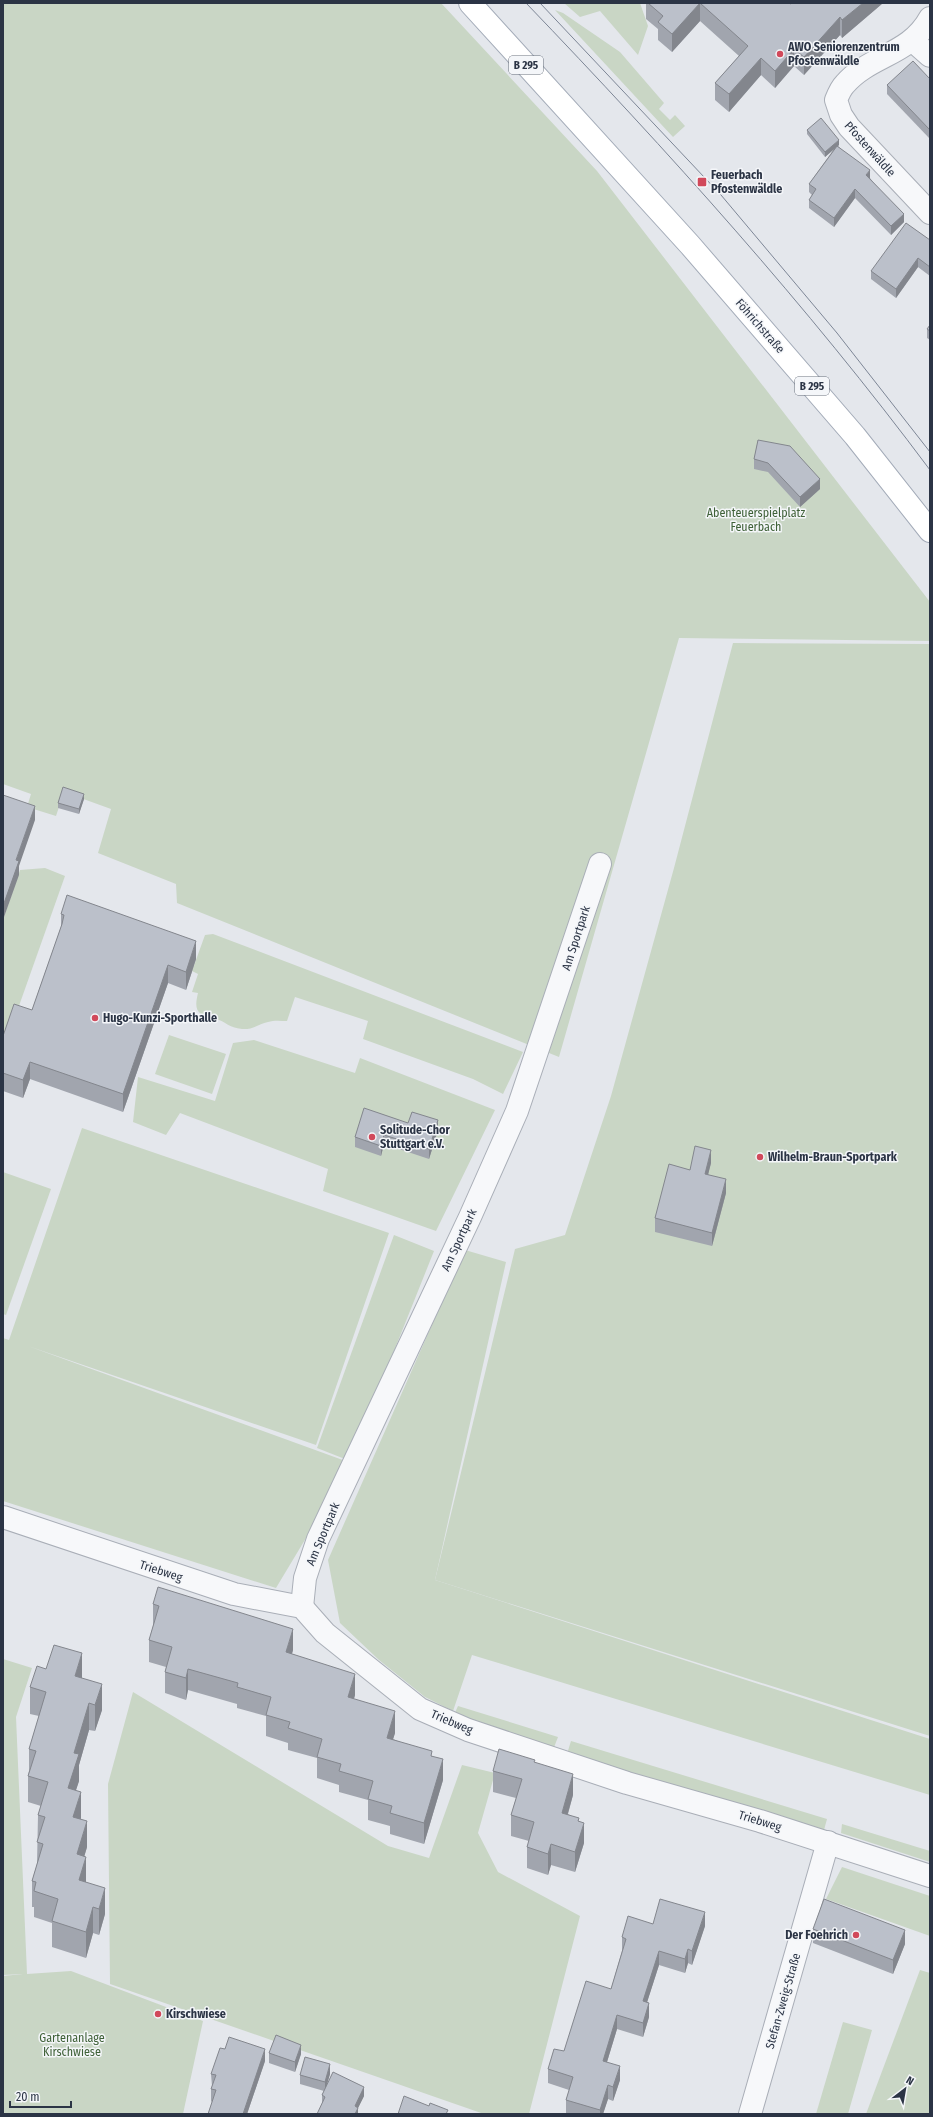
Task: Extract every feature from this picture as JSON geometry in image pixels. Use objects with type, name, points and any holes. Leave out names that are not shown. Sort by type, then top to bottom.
[{"type":"main road","name":"Föhrichstraße","points":[[470,3],[690,245],[855,436],[930,532]]},
{"type":"street","points":[[930,18],[913,41],[930,56]]},
{"type":"street","name":"Pfostenwäldle","points":[[913,41],[857,72],[844,85],[836,100],[841,115],[849,127],[930,213]]},
{"type":"street","name":"Am Sportpark","points":[[302,1607],[305,1578],[318,1538],[470,1217],[517,1111],[600,864]]},
{"type":"street","name":"Triebweg","points":[[3,1517],[234,1594],[302,1607],[325,1632],[420,1709],[468,1730],[565,1763],[828,1842],[930,1876]]},
{"type":"street","name":"Stefan-Zweig-Straße","points":[[750,2114],[828,1842]]},
{"type":"green space","name":"Abenteuerspielplatz Feuerbach","points":[[3,3],[441,3],[597,171],[930,602],[930,641],[679,638],[559,1057],[177,903],[176,884],[98,853],[111,809],[64,792],[56,816],[27,807],[31,794],[3,784]]},
{"type":"green space","points":[[564,3],[640,3],[648,26],[638,55],[600,11],[580,17]]},
{"type":"green space","points":[[555,10],[563,13],[620,52],[664,103],[659,109],[670,120],[675,115],[685,126],[673,137]]},
{"type":"green space","name":"Wilhelm-Braun-Sportpark","points":[[733,643],[930,644],[930,1736],[435,1580],[515,1249],[565,1235],[611,1096],[674,868]]},
{"type":"green space","points":[[45,868],[65,876],[3,1051],[3,920],[20,870]]},
{"type":"green space","points":[[213,934],[523,1052],[503,1094],[473,1079],[363,1039],[368,1021],[295,997],[287,1021],[270,1021],[246,1029],[234,1027],[219,1020],[205,1016],[197,1009],[196,1005],[198,993],[192,992],[198,974],[192,971],[205,935]]},
{"type":"green space","points":[[169,1035],[226,1054],[212,1094],[155,1074]]},
{"type":"green space","points":[[254,1040],[355,1073],[360,1058],[495,1110],[436,1231],[323,1191],[328,1169],[180,1113],[166,1135],[133,1122],[138,1077],[215,1101],[233,1043]]},
{"type":"green space","points":[[82,1128],[389,1233],[316,1445],[28,1346],[351,1463],[276,1588],[3,1501],[3,1338],[9,1340]]},
{"type":"green space","points":[[3,1172],[51,1189],[6,1315],[3,1314]]},
{"type":"green space","points":[[394,1235],[434,1251],[350,1461],[317,1448]]},
{"type":"green space","points":[[465,1250],[506,1262],[435,1580],[930,1739],[930,1795],[472,1655],[453,1711],[425,1697],[379,1660],[340,1623],[328,1560]]},
{"type":"green space","name":"Gartenanlage Kirschwiese","points":[[3,1659],[32,1668],[16,1717],[27,1974],[71,1971],[203,2021],[183,2114],[3,2114],[3,1976],[23,1974],[3,1975]]},
{"type":"green space","points":[[133,1692],[388,1846],[429,1858],[462,1765],[495,1773],[478,1833],[498,1872],[580,1916],[529,2114],[484,2114],[110,1984],[108,1784]]},
{"type":"green space","points":[[458,1706],[558,1737],[553,1750],[453,1717]]},
{"type":"green space","points":[[571,1741],[827,1819],[824,1830],[567,1754]]},
{"type":"green space","points":[[842,1824],[930,1851],[930,1862],[841,1833]]},
{"type":"green space","points":[[842,1867],[930,1896],[930,1936],[826,1899]]},
{"type":"green space","points":[[920,1970],[930,1973],[930,2114],[866,2114]]},
{"type":"green space","points":[[843,2022],[872,2030],[848,2114],[816,2114]]},
{"type":"building","points":[[648,3],[700,3],[672,34],[658,22],[663,16]]},
{"type":"building","name":"AWO Seniorenzentrum Pfostenwäldle","points":[[700,3],[863,3],[842,20],[840,17],[804,57],[794,49],[775,71],[761,58],[729,94],[715,83],[748,46]]},
{"type":"building","points":[[913,61],[930,79],[930,130],[887,85]]},
{"type":"building","points":[[821,118],[839,140],[825,152],[807,130]]},
{"type":"building","points":[[837,146],[870,170],[866,175],[904,214],[891,226],[855,189],[834,218],[809,200],[816,189],[809,184]]},
{"type":"building","points":[[906,223],[930,240],[930,267],[918,258],[896,289],[871,271]]},
{"type":"building","points":[[758,440],[790,446],[820,479],[800,497],[768,463],[754,459]]},
{"type":"building","points":[[63,787],[84,794],[79,809],[58,803]]},
{"type":"building","points":[[3,795],[35,806],[16,860],[19,861],[3,906]]},
{"type":"building","name":"Hugo-Kunzi-Sporthalle","points":[[67,895],[196,941],[186,972],[168,965],[123,1094],[30,1062],[23,1080],[3,1073],[3,1036],[14,1004],[32,1010],[62,924],[64,915],[61,914]]},
{"type":"building","points":[[364,1108],[408,1123],[412,1112],[438,1120],[429,1149],[384,1135],[381,1146],[355,1137]]},
{"type":"building","points":[[695,1146],[711,1150],[705,1174],[726,1179],[712,1233],[655,1218],[669,1164],[690,1170]]},
{"type":"building","points":[[158,1587],[293,1629],[286,1652],[355,1674],[348,1697],[395,1711],[387,1738],[432,1751],[431,1756],[443,1759],[424,1823],[390,1813],[392,1806],[368,1799],[373,1781],[339,1771],[341,1764],[317,1757],[322,1739],[288,1728],[290,1722],[266,1715],[271,1697],[237,1687],[238,1683],[188,1669],[186,1678],[165,1672],[172,1647],[149,1640],[159,1606],[153,1604]]},
{"type":"building","points":[[54,1645],[82,1653],[75,1676],[102,1684],[95,1705],[89,1703],[74,1753],[79,1754],[68,1788],[81,1792],[73,1817],[87,1821],[77,1854],[86,1857],[79,1880],[105,1888],[99,1909],[93,1907],[86,1932],[52,1921],[58,1899],[34,1891],[36,1882],[32,1881],[43,1844],[37,1842],[45,1817],[38,1815],[48,1782],[28,1776],[36,1751],[29,1749],[46,1692],[30,1687],[37,1666],[46,1669]]},
{"type":"building","points":[[499,1749],[573,1774],[562,1813],[579,1818],[578,1821],[584,1823],[575,1852],[551,1844],[548,1854],[527,1847],[534,1822],[511,1815],[522,1779],[493,1771]]},
{"type":"building","points":[[660,1899],[705,1912],[692,1951],[688,1949],[685,1959],[659,1951],[643,2001],[649,2003],[643,2023],[617,2015],[603,2061],[620,2066],[613,2087],[608,2085],[600,2110],[566,2100],[573,2077],[548,2069],[554,2049],[564,2051],[586,1981],[611,1989],[626,1939],[622,1937],[628,1916],[653,1924]]},
{"type":"building","points":[[824,1899],[905,1930],[893,1960],[813,1929]]},
{"type":"building","points":[[276,2035],[301,2045],[295,2062],[269,2053]]},
{"type":"building","points":[[229,2037],[265,2049],[243,2114],[208,2114],[216,2090],[211,2089],[216,2075],[211,2074],[220,2048],[225,2049]]},
{"type":"building","points":[[305,2057],[330,2064],[325,2082],[300,2075]]},
{"type":"building","points":[[333,2072],[364,2087],[355,2106],[358,2108],[355,2114],[317,2114],[325,2097],[322,2095]]},
{"type":"building","points":[[404,2096],[429,2106],[430,2103],[448,2110],[446,2114],[398,2114]]},
{"type":"tram line","points":[[526,3],[632,115],[735,230],[835,348],[930,470]]},
{"type":"tram line","points":[[540,3],[721,195],[837,333],[930,452]]},
{"type":"place","name":"AWO Seniorenzentrum Pfostenwäldle","points":[[780,54]]},
{"type":"place","name":"Feuerbach Pfostenwäldle","points":[[702,182]]},
{"type":"place","name":"Hugo-Kunzi-Sporthalle","points":[[95,1018]]},
{"type":"place","name":"Solitude-Chor Stuttgart e.V.","points":[[372,1137]]},
{"type":"place","name":"Wilhelm-Braun-Sportpark","points":[[760,1157]]},
{"type":"place","name":"Der Foehrich","points":[[856,1935]]},
{"type":"place","name":"Kirschwiese","points":[[158,2014]]}]
